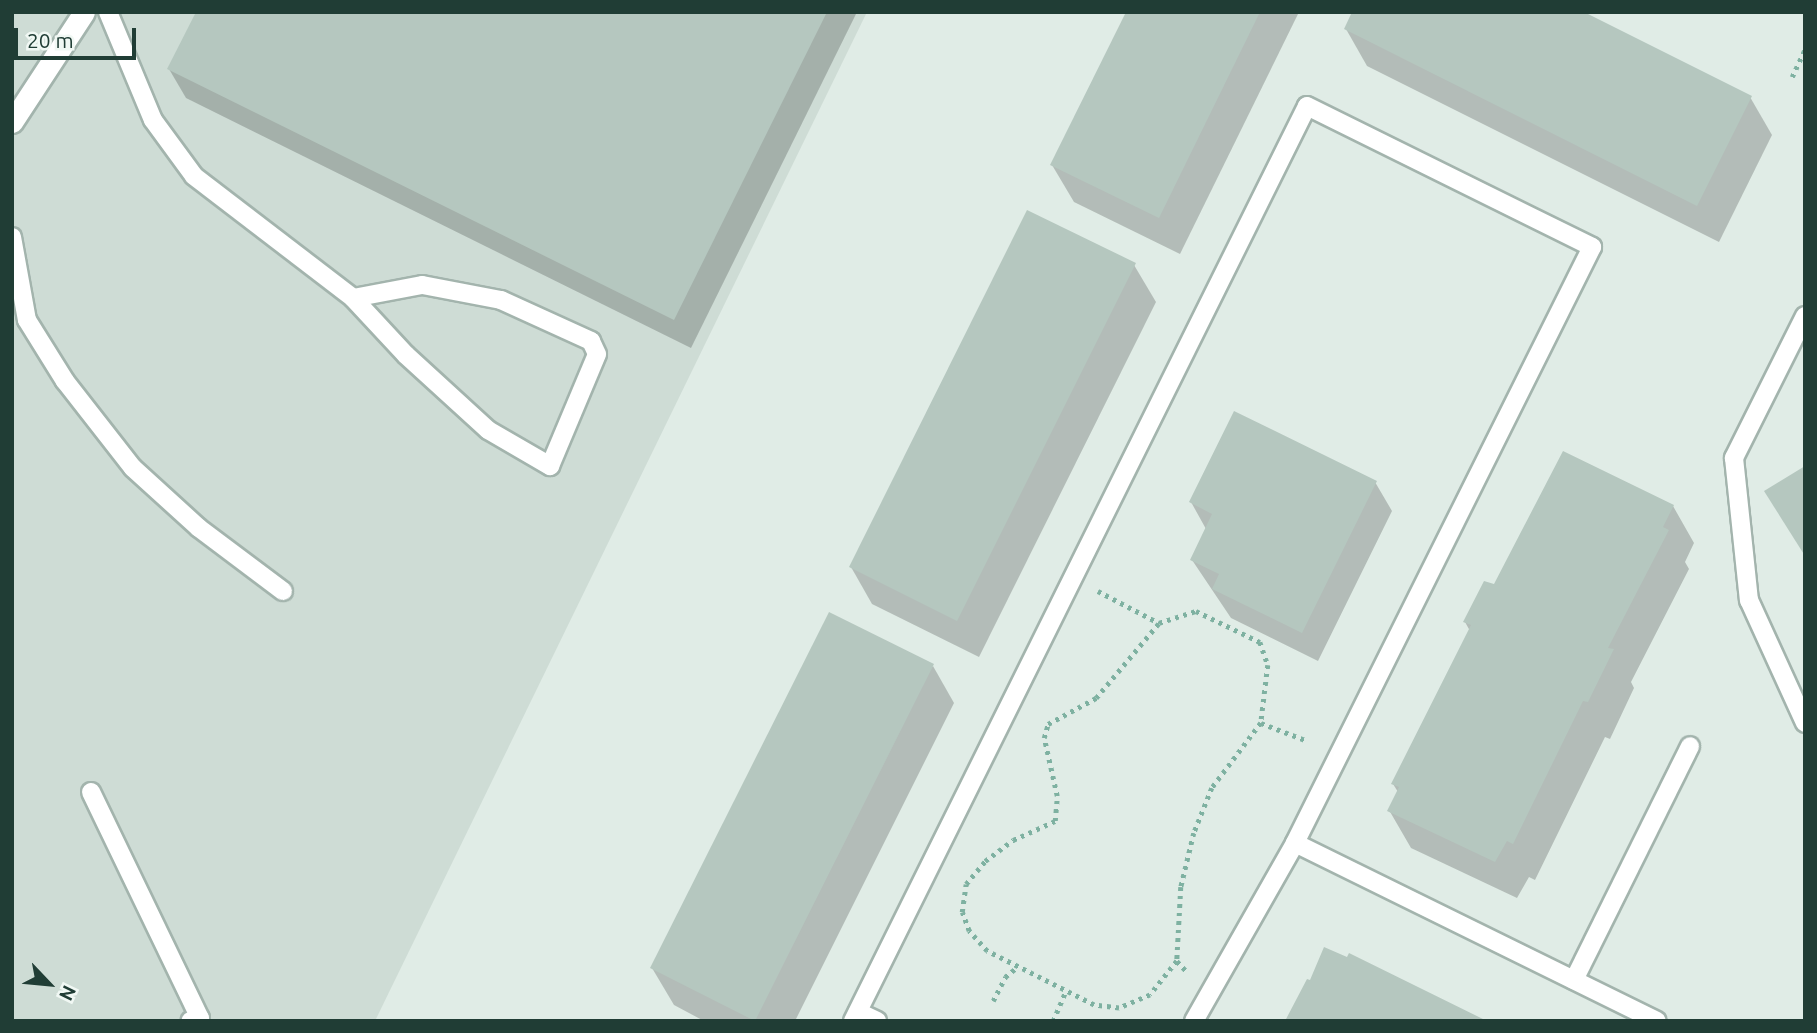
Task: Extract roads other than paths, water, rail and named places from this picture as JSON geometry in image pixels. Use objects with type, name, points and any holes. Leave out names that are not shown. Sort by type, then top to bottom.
[{"type":"street","points":[[12,122],[84,12]]},
{"type":"lane","points":[[108,12],[153,120],[194,176],[353,298],[406,355],[488,430],[551,466],[597,354],[591,341],[501,300],[422,285],[353,298]]},
{"type":"lane","points":[[877,1021],[855,1016],[1307,106],[1592,247],[1295,843],[1194,1021]]},
{"type":"lane","points":[[12,237],[27,320],[65,381],[133,468],[199,528],[283,591]]},
{"type":"lane","points":[[1805,316],[1734,458],[1749,600],[1805,723]]},
{"type":"lane","points":[[1574,980],[1690,746]]},
{"type":"lane","points":[[91,792],[197,1020]]},
{"type":"lane","points":[[1295,843],[1657,1021]]}]
